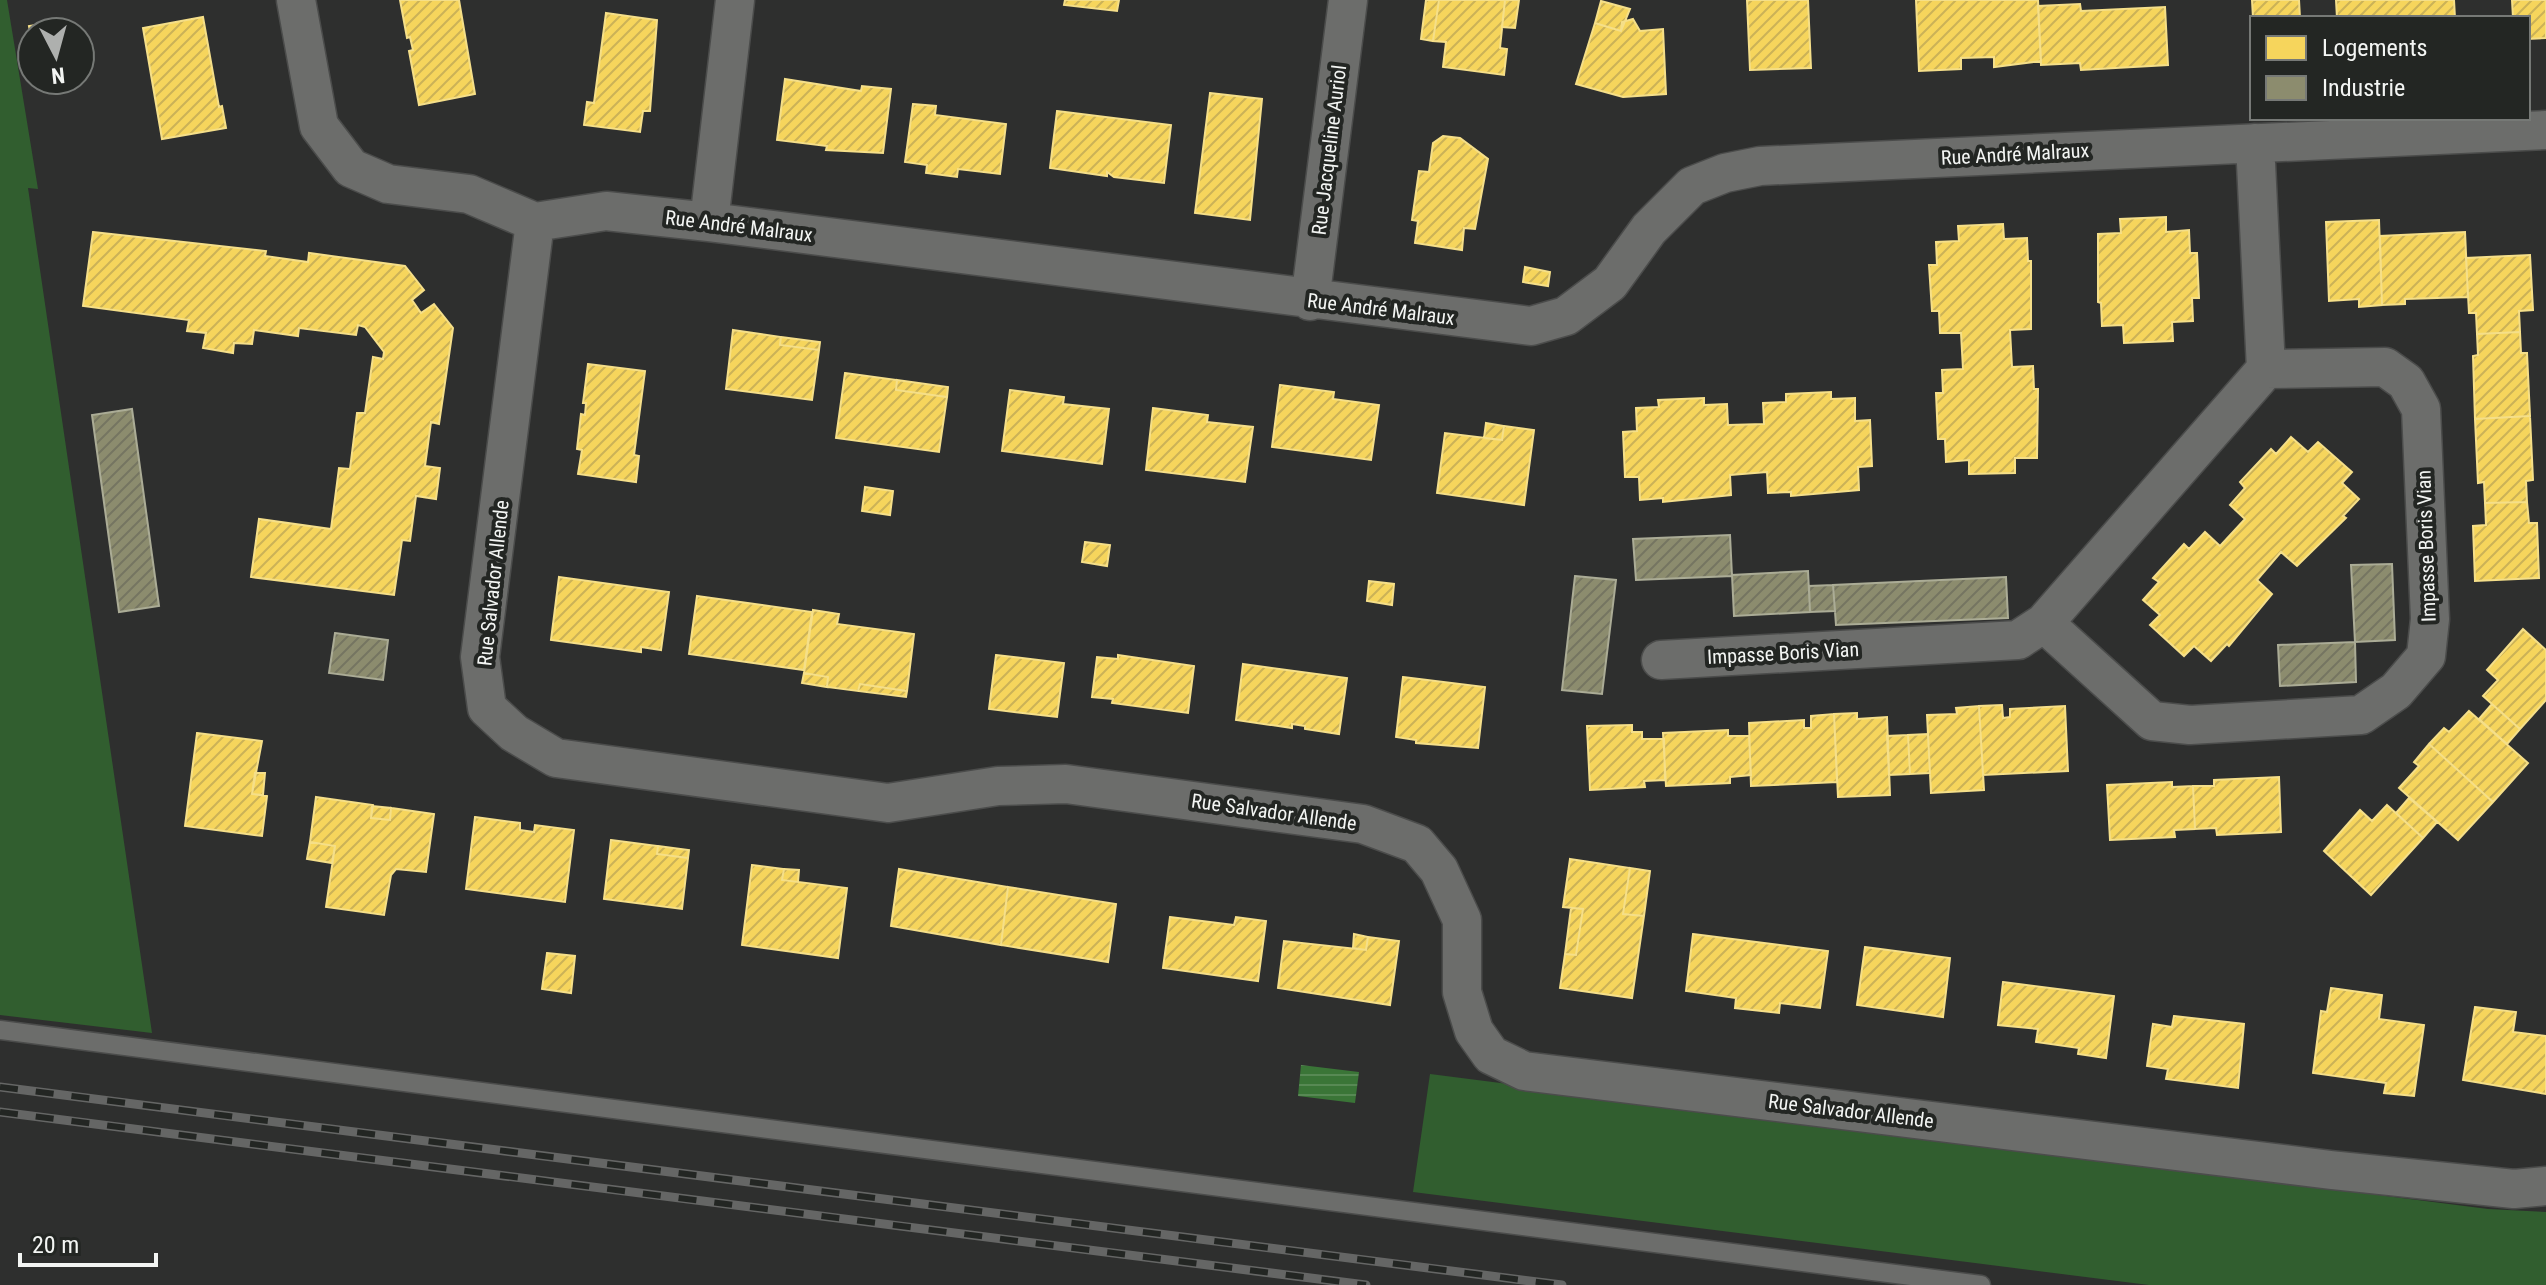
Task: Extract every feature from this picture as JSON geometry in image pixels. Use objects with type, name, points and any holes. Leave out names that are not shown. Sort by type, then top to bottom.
[{"type":"street","points":[[296,0],[319,126],[351,168],[388,184],[469,194],[535,222]]},
{"type":"street","points":[[709,222],[735,0]]},
{"type":"street","name":"Rue Jacqueline Auriol","points":[[1310,301],[1348,0]]},
{"type":"street","name":"Rue André Malraux","points":[[535,222],[606,211],[1310,301],[1531,326],[1566,316],[1610,283],[1649,229],[1692,186],[1725,173],[1760,166],[2546,130]]},
{"type":"street","points":[[2255,143],[2266,369]]},
{"type":"street","name":"Rue Salvador Allende","points":[[535,222],[480,657],[487,708],[514,733],[556,758],[888,803],[998,786],[1066,784],[1363,824],[1417,844],[1439,870],[1462,920],[1462,992],[1474,1031],[1491,1055],[1524,1071],[2331,1170],[2514,1189],[2546,1186]]},
{"type":"street","name":"Impasse Boris Vian","points":[[1661,660],[2018,640],[2044,623],[2266,369],[2385,367],[2406,382],[2421,409],[2430,619],[2426,656],[2396,691],[2361,715],[2190,725],[2152,721],[2044,623]]},
{"type":"lane","points":[[0,1030],[1981,1285]]},
{"type":"shaded area","points":[[0,0],[7,0],[16,55],[16,96],[23,96],[38,189],[28,188],[152,1033],[0,1015]]},
{"type":"shaded area","points":[[1301,1065],[1359,1072],[1355,1103],[1298,1096]]},
{"type":"shaded area","points":[[1430,1074],[2488,1209],[2546,1212],[2546,1285],[2149,1285],[1413,1192]]},
{"type":"building: Logements","points":[[400,0],[459,0],[475,94],[419,105],[409,51],[413,50],[410,37],[407,38]]},
{"type":"building: Logements","points":[[1065,0],[1119,0],[1117,11],[1064,5]]},
{"type":"building: Logements","points":[[1426,0],[1439,0],[1433,41],[1421,39]]},
{"type":"building: Logements","points":[[1439,0],[1505,0],[1500,48],[1507,49],[1504,75],[1443,67],[1446,42],[1433,41]]},
{"type":"building: Logements","points":[[1505,0],[1519,0],[1515,28],[1502,27]]},
{"type":"building: Logements","points":[[1747,0],[1808,0],[1811,68],[1750,70]]},
{"type":"building: Logements","points":[[1916,0],[2038,0],[2041,61],[1994,67],[1994,57],[1961,58],[1961,69],[1919,71]]},
{"type":"building: Logements","points":[[2252,0],[2299,0],[2300,16],[2253,16]]},
{"type":"building: Logements","points":[[2336,0],[2454,0],[2455,16],[2337,16]]},
{"type":"building: Logements","points":[[2512,0],[2546,0],[2546,38],[2530,39],[2530,16],[2513,16]]},
{"type":"building: Logements","points":[[1601,1],[1630,9],[1621,31],[1595,23]]},
{"type":"building: Logements","points":[[2080,4],[2081,11],[2165,7],[2168,65],[2081,70],[2080,63],[2041,65],[2038,6]]},
{"type":"building: Logements","points":[[606,13],[657,20],[650,111],[643,111],[640,132],[584,125],[587,102],[594,103]]},
{"type":"building: Logements","points":[[203,17],[219,107],[222,106],[226,128],[162,139],[143,28]]},
{"type":"building: Logements","points":[[1633,19],[1640,31],[1663,29],[1666,94],[1623,97],[1576,84],[1595,23],[1621,31],[1622,22]]},
{"type":"building: Logements","points":[[785,79],[861,91],[862,86],[891,89],[883,153],[826,150],[827,146],[777,140]]},
{"type":"building: Logements","points":[[1210,93],[1262,99],[1250,220],[1195,213]]},
{"type":"building: Logements","points":[[913,104],[936,106],[935,115],[1006,124],[1000,174],[958,169],[957,177],[926,173],[927,165],[905,162]]},
{"type":"building: Logements","points":[[1057,111],[1171,125],[1164,183],[1114,177],[1107,172],[1107,176],[1050,168]]},
{"type":"building: Logements","points":[[1443,136],[1460,138],[1488,159],[1475,229],[1464,228],[1462,250],[1415,243],[1418,221],[1412,220],[1419,171],[1429,172],[1433,143]]},
{"type":"building: Logements","points":[[2166,217],[2166,232],[2189,230],[2190,253],[2197,253],[2199,298],[2192,298],[2193,321],[2172,322],[2173,341],[2124,343],[2123,325],[2102,326],[2101,303],[2098,302],[2098,234],[2121,233],[2120,219]]},
{"type":"building: Logements","points":[[2379,220],[2382,305],[2359,307],[2359,299],[2329,301],[2326,222]]},
{"type":"building: Logements","points":[[2003,224],[2004,239],[2027,238],[2028,261],[2031,261],[2031,329],[2010,330],[2012,367],[2033,366],[2034,389],[2038,389],[2037,458],[2015,458],[2015,473],[1969,474],[1969,460],[1946,462],[1945,439],[1938,439],[1936,393],[1943,393],[1942,370],[1963,369],[1961,333],[1940,333],[1939,311],[1932,311],[1929,265],[1937,265],[1936,242],[1959,241],[1958,226]]},
{"type":"building: Logements","points":[[93,232],[266,251],[265,256],[308,262],[309,253],[405,266],[424,290],[412,300],[421,313],[434,304],[453,328],[439,424],[431,422],[425,466],[440,468],[436,499],[416,496],[410,541],[402,540],[394,595],[251,577],[259,519],[331,529],[339,468],[350,469],[357,413],[365,413],[373,357],[383,359],[384,352],[365,327],[358,325],[356,335],[299,328],[298,336],[254,330],[252,344],[234,343],[233,353],[203,348],[206,333],[187,331],[189,320],[83,306]]},
{"type":"building: Logements","points":[[2465,232],[2468,297],[2405,299],[2405,304],[2382,305],[2380,236]]},
{"type":"building: Logements","points":[[2530,255],[2533,310],[2519,311],[2520,332],[2477,334],[2476,313],[2469,313],[2466,258]]},
{"type":"building: Logements","points":[[1525,267],[1550,272],[1548,286],[1523,282]]},
{"type":"building: Logements","points":[[733,330],[781,337],[780,345],[819,350],[812,400],[726,389]]},
{"type":"building: Logements","points":[[2520,332],[2521,353],[2527,353],[2530,416],[2475,419],[2473,356],[2478,355],[2477,334]]},
{"type":"building: Logements","points":[[781,337],[820,342],[819,350],[780,345]]},
{"type":"building: Logements","points":[[588,364],[645,371],[634,455],[639,456],[636,482],[578,474],[582,450],[577,449],[581,414],[585,415],[586,403],[583,403]]},
{"type":"building: Logements","points":[[845,373],[897,380],[896,390],[947,397],[939,452],[836,438]]},
{"type":"building: Logements","points":[[897,380],[948,387],[947,397],[896,390]]},
{"type":"building: Logements","points":[[1280,385],[1334,392],[1333,399],[1379,405],[1371,460],[1272,447]]},
{"type":"building: Logements","points":[[1010,390],[1064,397],[1063,404],[1109,409],[1102,464],[1002,451]]},
{"type":"building: Logements","points":[[1831,392],[1831,399],[1855,398],[1855,421],[1870,420],[1872,466],[1858,467],[1859,490],[1791,496],[1791,492],[1768,493],[1767,472],[1730,475],[1731,495],[1663,502],[1663,498],[1640,500],[1639,477],[1625,477],[1623,432],[1637,431],[1636,408],[1659,407],[1658,400],[1704,398],[1704,405],[1727,404],[1728,425],[1764,424],[1763,403],[1786,402],[1786,394]]},
{"type":"building: Logements","points":[[1153,408],[1208,415],[1207,422],[1253,427],[1245,482],[1146,470]]},
{"type":"building: Logements","points":[[2530,416],[2533,480],[2526,481],[2527,502],[2485,503],[2484,482],[2478,483],[2475,419]]},
{"type":"building: Logements","points":[[1486,423],[1504,426],[1502,440],[1484,438]]},
{"type":"building: Logements","points":[[1504,426],[1534,430],[1524,505],[1437,493],[1445,433],[1502,440]]},
{"type":"building: Logements","points":[[2291,437],[2308,452],[2318,442],[2352,472],[2342,483],[2359,499],[2343,516],[2346,518],[2297,566],[2281,552],[2257,580],[2272,594],[2229,646],[2227,644],[2211,661],[2194,646],[2184,656],[2150,625],[2160,615],[2143,600],[2159,582],[2153,578],[2184,544],[2189,549],[2205,532],[2220,546],[2245,519],[2230,505],[2245,488],[2240,482],[2271,449],[2276,454]]},
{"type":"building: Logements","points":[[865,487],[893,491],[890,515],[862,511]]},
{"type":"building: Logements","points":[[2527,502],[2529,523],[2537,523],[2539,578],[2475,581],[2473,526],[2486,525],[2485,503]]},
{"type":"building: Logements","points":[[1085,542],[1110,545],[1107,566],[1082,562]]},
{"type":"building: Logements","points":[[559,577],[669,592],[661,650],[641,647],[641,652],[551,640]]},
{"type":"building: Logements","points":[[1369,581],[1394,584],[1392,605],[1367,601]]},
{"type":"building: Logements","points":[[697,596],[812,612],[804,670],[689,654]]},
{"type":"building: Logements","points":[[813,610],[839,614],[837,624],[914,634],[907,691],[860,684],[858,691],[827,687],[828,677],[804,673]]},
{"type":"building: Logements","points":[[2523,629],[2546,650],[2546,700],[2520,729],[2483,696],[2498,680],[2487,670]]},
{"type":"building: Logements","points":[[996,655],[1064,663],[1057,717],[989,709]]},
{"type":"building: Logements","points":[[1118,655],[1194,666],[1188,713],[1112,703],[1113,699],[1092,697],[1097,657],[1118,659]]},
{"type":"building: Logements","points":[[1243,664],[1347,678],[1339,734],[1292,724],[1292,728],[1236,720]]},
{"type":"building: Logements","points":[[804,673],[828,677],[827,687],[802,683]]},
{"type":"building: Logements","points":[[1403,677],[1485,687],[1478,748],[1416,743],[1416,740],[1396,737]]},
{"type":"building: Logements","points":[[860,684],[907,691],[906,697],[858,691]]},
{"type":"building: Logements","points":[[2492,704],[2520,729],[2507,744],[2479,719]]},
{"type":"building: Logements","points":[[2002,705],[2003,718],[2010,717],[2010,709],[2065,706],[2068,771],[1983,775],[1979,706]]},
{"type":"building: Logements","points":[[1979,706],[1984,790],[1931,793],[1927,715],[1957,714],[1956,708]]},
{"type":"building: Logements","points":[[2469,711],[2528,763],[2493,802],[2429,744],[2444,728],[2449,732]]},
{"type":"building: Logements","points":[[1857,713],[1857,719],[1887,717],[1890,795],[1838,797],[1834,714]]},
{"type":"building: Logements","points":[[1834,714],[1837,782],[1751,786],[1749,723],[1804,720],[1804,728],[1811,728],[1811,716]]},
{"type":"building: Logements","points":[[1632,725],[1632,732],[1642,732],[1642,739],[1664,739],[1665,780],[1644,781],[1645,787],[1590,790],[1587,726]]},
{"type":"building: Logements","points":[[1728,730],[1728,736],[1749,736],[1751,775],[1730,777],[1730,783],[1666,786],[1663,733]]},
{"type":"building: Logements","points":[[197,733],[262,741],[252,794],[267,796],[262,836],[185,826]]},
{"type":"building: Logements","points":[[1928,734],[1930,773],[1910,774],[1908,735]]},
{"type":"building: Logements","points":[[1908,735],[1910,774],[1889,775],[1887,736]]},
{"type":"building: Logements","points":[[2429,744],[2493,802],[2458,840],[2399,788],[2419,766],[2414,762]]},
{"type":"building: Logements","points":[[255,773],[265,773],[263,795],[252,794]]},
{"type":"building: Logements","points":[[2279,777],[2281,832],[2217,835],[2216,828],[2195,829],[2193,786],[2214,786],[2214,780]]},
{"type":"building: Logements","points":[[2172,782],[2172,787],[2193,786],[2195,829],[2174,830],[2175,837],[2110,840],[2107,785]]},
{"type":"building: Logements","points":[[316,797],[373,805],[371,818],[390,820],[391,808],[434,814],[426,872],[396,869],[391,875],[384,915],[326,907],[335,846],[310,842]]},
{"type":"building: Logements","points":[[2409,798],[2437,822],[2423,838],[2396,813]]},
{"type":"building: Logements","points":[[2387,805],[2423,838],[2371,895],[2324,851],[2360,810],[2372,821]]},
{"type":"building: Logements","points":[[372,806],[391,808],[390,820],[371,818]]},
{"type":"building: Logements","points":[[475,817],[520,823],[520,830],[534,832],[535,825],[574,830],[565,902],[466,889]]},
{"type":"building: Logements","points":[[611,840],[658,846],[657,854],[688,858],[682,909],[604,899]]},
{"type":"building: Logements","points":[[310,842],[335,846],[332,863],[307,859]]},
{"type":"building: Logements","points":[[658,846],[689,850],[688,858],[657,854]]},
{"type":"building: Logements","points":[[1570,859],[1630,868],[1623,914],[1644,916],[1632,998],[1560,988],[1565,954],[1576,955],[1583,909],[1563,907]]},
{"type":"building: Logements","points":[[752,865],[784,869],[782,880],[847,888],[838,958],[742,945]]},
{"type":"building: Logements","points":[[1630,868],[1650,871],[1644,916],[1623,914]]},
{"type":"building: Logements","points":[[784,869],[799,870],[798,882],[782,880]]},
{"type":"building: Logements","points":[[899,869],[1008,887],[1001,945],[891,926]]},
{"type":"building: Logements","points":[[1008,887],[1116,904],[1108,962],[1001,945]]},
{"type":"building: Logements","points":[[1571,908],[1583,909],[1576,955],[1565,954]]},
{"type":"building: Logements","points":[[1170,917],[1234,925],[1236,917],[1266,921],[1258,981],[1163,968]]},
{"type":"building: Logements","points":[[1354,934],[1368,937],[1366,950],[1353,948]]},
{"type":"building: Logements","points":[[1693,934],[1828,951],[1820,1008],[1780,1003],[1779,1013],[1735,1008],[1736,998],[1686,991]]},
{"type":"building: Logements","points":[[1368,937],[1399,941],[1390,1005],[1278,988],[1284,941],[1366,950]]},
{"type":"building: Logements","points":[[1865,947],[1950,958],[1943,1017],[1857,1005]]},
{"type":"building: Logements","points":[[547,953],[575,956],[571,993],[542,989]]},
{"type":"building: Logements","points":[[2003,982],[2114,996],[2106,1058],[2078,1054],[2079,1048],[2036,1042],[2038,1029],[1998,1025]]},
{"type":"building: Logements","points":[[2331,988],[2382,995],[2379,1019],[2424,1025],[2414,1096],[2384,1093],[2386,1083],[2313,1073],[2321,1011],[2327,1012]]},
{"type":"building: Logements","points":[[2475,1007],[2516,1012],[2513,1032],[2546,1036],[2546,1094],[2463,1080]]},
{"type":"building: Logements","points":[[2174,1016],[2244,1024],[2238,1088],[2166,1079],[2168,1069],[2147,1066],[2153,1024],[2172,1027]]},
{"type":"building: Industrie","points":[[132,409],[159,606],[119,612],[92,415]]},
{"type":"building: Industrie","points":[[1730,535],[1732,576],[1636,580],[1633,539]]},
{"type":"building: Industrie","points":[[2392,564],[2395,640],[2355,642],[2351,565]]},
{"type":"building: Industrie","points":[[1808,571],[1810,612],[1734,616],[1732,575]]},
{"type":"building: Industrie","points":[[1575,576],[1616,580],[1602,694],[1562,690]]},
{"type":"building: Industrie","points":[[2006,577],[2008,618],[1836,625],[1833,585]]},
{"type":"building: Industrie","points":[[1833,585],[1835,611],[1810,612],[1809,586]]},
{"type":"building: Industrie","points":[[335,633],[388,640],[383,680],[329,673]]},
{"type":"building: Industrie","points":[[2355,642],[2356,682],[2280,686],[2278,645]]},
{"type":"railway","points":[[0,1087],[1562,1285]]},
{"type":"railway","points":[[0,1112],[1366,1285]]}]
